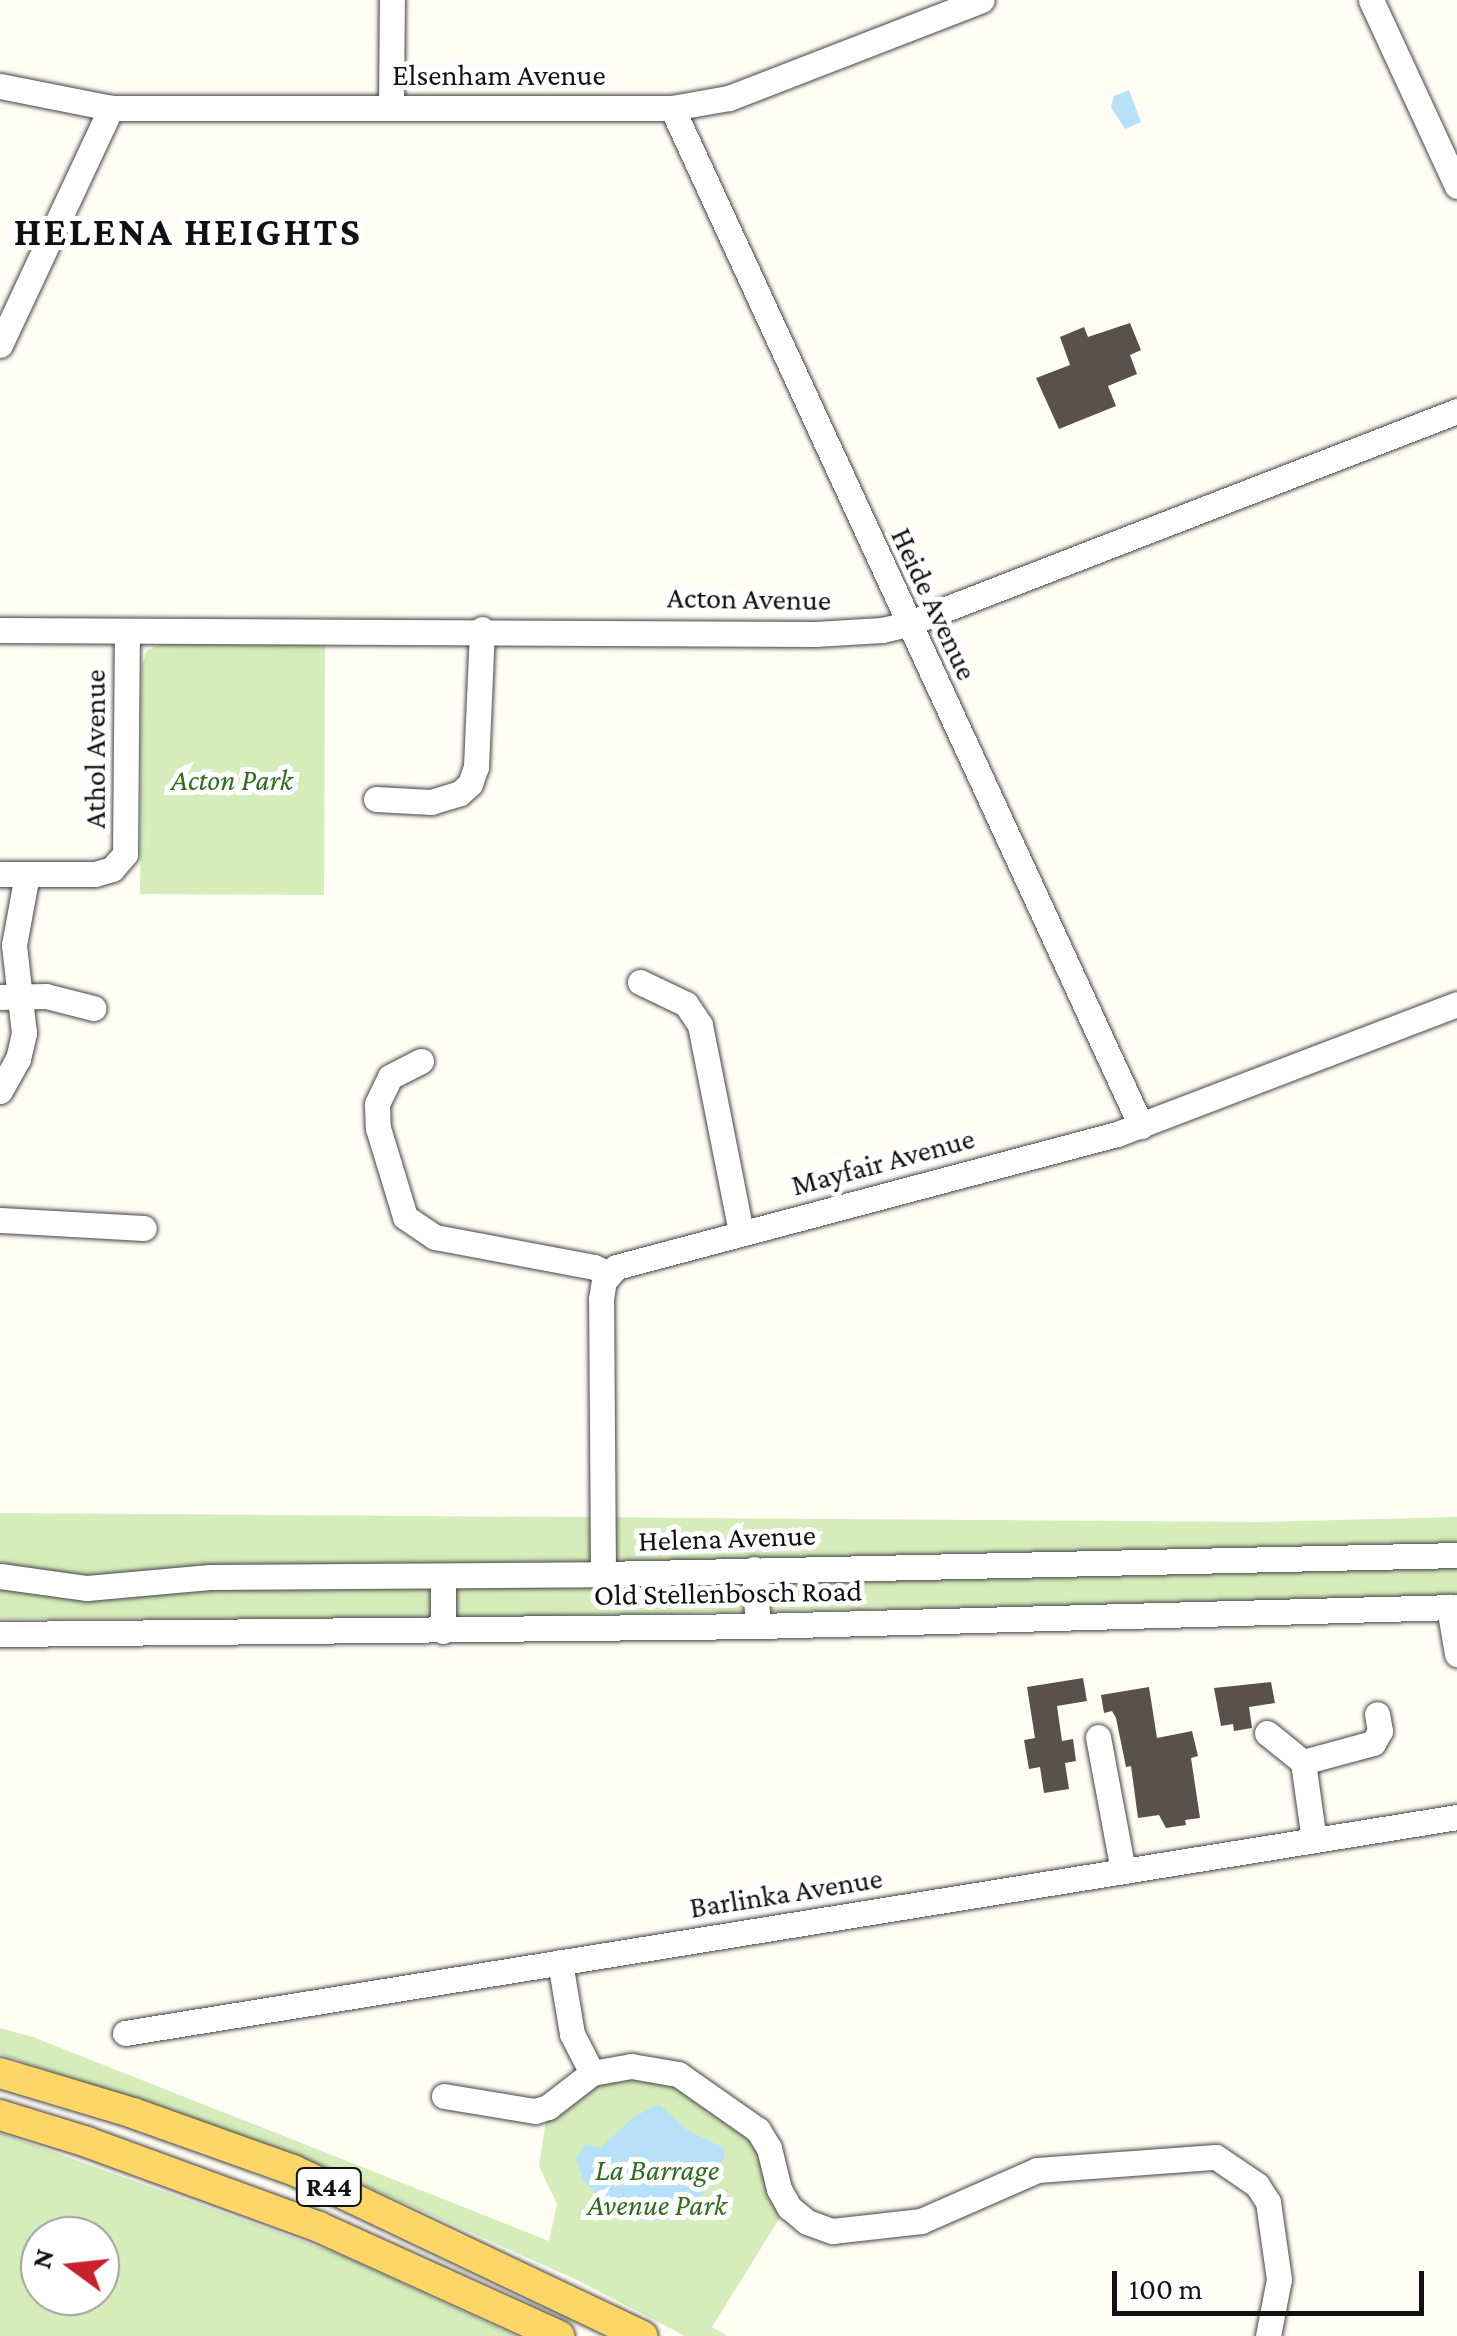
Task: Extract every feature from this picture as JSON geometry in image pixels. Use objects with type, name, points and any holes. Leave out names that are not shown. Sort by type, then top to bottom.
[{"type":"main road","name":"R44","points":[[0,2073],[134,2113],[293,2170],[643,2336]]},
{"type":"main road","name":"R44","points":[[0,2116],[88,2142],[319,2227],[559,2336]]},
{"type":"street","points":[[391,107],[392,0]]},
{"type":"street","name":"Elsenham Avenue","points":[[0,86],[110,108],[672,108],[729,98],[982,0]]},
{"type":"street","points":[[1371,0],[1457,186]]},
{"type":"street","points":[[0,346],[110,108]]},
{"type":"street","name":"Heide Avenue","points":[[672,108],[1141,1126]]},
{"type":"street","name":"Acton Avenue","points":[[0,630],[482,629],[815,634],[907,624],[1457,411]]},
{"type":"street","points":[[376,799],[431,802],[460,793],[470,784],[476,767],[482,629]]},
{"type":"street","name":"Athol Avenue","points":[[0,874],[104,872],[125,854],[127,631]]},
{"type":"street","points":[[0,1091],[22,1046],[10,996],[14,945],[27,874]]},
{"type":"street","points":[[640,982],[686,1004],[700,1025],[741,1233]]},
{"type":"street","points":[[10,996],[46,996],[93,1008]]},
{"type":"street","name":"Mayfair Avenue","points":[[609,1274],[624,1262],[1141,1126],[1457,1004]]},
{"type":"street","points":[[421,1061],[390,1077],[377,1104],[378,1128],[405,1217],[435,1237],[594,1266],[609,1274],[601,1299],[603,1574]]},
{"type":"street","points":[[0,1220],[144,1228]]},
{"type":"street","name":"Helena Avenue","points":[[0,1576],[87,1588],[210,1577],[603,1574],[1457,1555]]},
{"type":"street","points":[[754,1568],[758,1626]]},
{"type":"street","points":[[442,1576],[443,1631]]},
{"type":"street","points":[[1453,1607],[1457,1654]]},
{"type":"street","name":"Old Stellenbosch Road","points":[[0,1634],[758,1626],[1453,1607]]},
{"type":"street","points":[[1303,1762],[1373,1743],[1379,1734],[1378,1714]]},
{"type":"street","points":[[1266,1733],[1303,1762],[1314,1840]]},
{"type":"street","points":[[1098,1736],[1123,1871]]},
{"type":"street","name":"Barlinka Avenue","points":[[125,2033],[1457,1817]]},
{"type":"street","points":[[560,1962],[572,2034],[592,2074]]},
{"type":"street","points":[[444,2096],[535,2110],[548,2107],[592,2074],[647,2066],[692,2081],[758,2130],[769,2148],[779,2189],[789,2207],[806,2222],[832,2231],[920,2221],[1036,2170],[1204,2156],[1223,2160],[1257,2186],[1268,2202],[1280,2279],[1268,2336]]},
{"type":"green space","name":"Acton Park","points":[[161,644],[325,644],[324,895],[140,894],[142,666],[147,651]]},
{"type":"green space","points":[[0,1513],[1264,1522],[1457,1517],[1457,1599],[414,1618],[0,1619]]},
{"type":"green space","name":"La Barrage Avenue Park","points":[[0,2028],[33,2037],[549,2241],[557,2204],[539,2166],[546,2120],[592,2086],[632,2077],[659,2080],[689,2092],[760,2147],[781,2216],[712,2327],[728,2336],[685,2336],[577,2280],[299,2156],[0,2054]]},
{"type":"green space","points":[[0,2133],[341,2255],[516,2336],[0,2336]]},
{"type":"water","points":[[1129,90],[1141,122],[1125,129],[1111,107],[1114,96]]},
{"type":"water","points":[[659,2104],[687,2130],[724,2148],[724,2158],[703,2194],[687,2208],[669,2219],[646,2221],[625,2216],[609,2206],[583,2180],[576,2158],[586,2144],[600,2148],[634,2117]]},
{"type":"building","points":[[1130,323],[1141,350],[1130,355],[1137,374],[1108,386],[1116,406],[1059,429],[1036,378],[1070,365],[1060,337],[1084,327],[1088,337]]},
{"type":"building","points":[[1083,1678],[1087,1701],[1057,1706],[1062,1741],[1073,1739],[1076,1761],[1065,1763],[1069,1789],[1044,1793],[1040,1767],[1029,1769],[1024,1740],[1035,1738],[1027,1687]]},
{"type":"building","points":[[1271,1682],[1275,1703],[1249,1707],[1252,1728],[1234,1731],[1233,1724],[1221,1726],[1214,1688]]},
{"type":"building","points":[[1149,1687],[1157,1738],[1192,1731],[1198,1756],[1191,1758],[1200,1818],[1185,1820],[1186,1825],[1166,1828],[1159,1815],[1138,1818],[1131,1766],[1126,1767],[1116,1718],[1112,1711],[1104,1713],[1101,1695]]},
{"type":"district","name":"HELENA HEIGHTS","points":[[188,232]]}]
